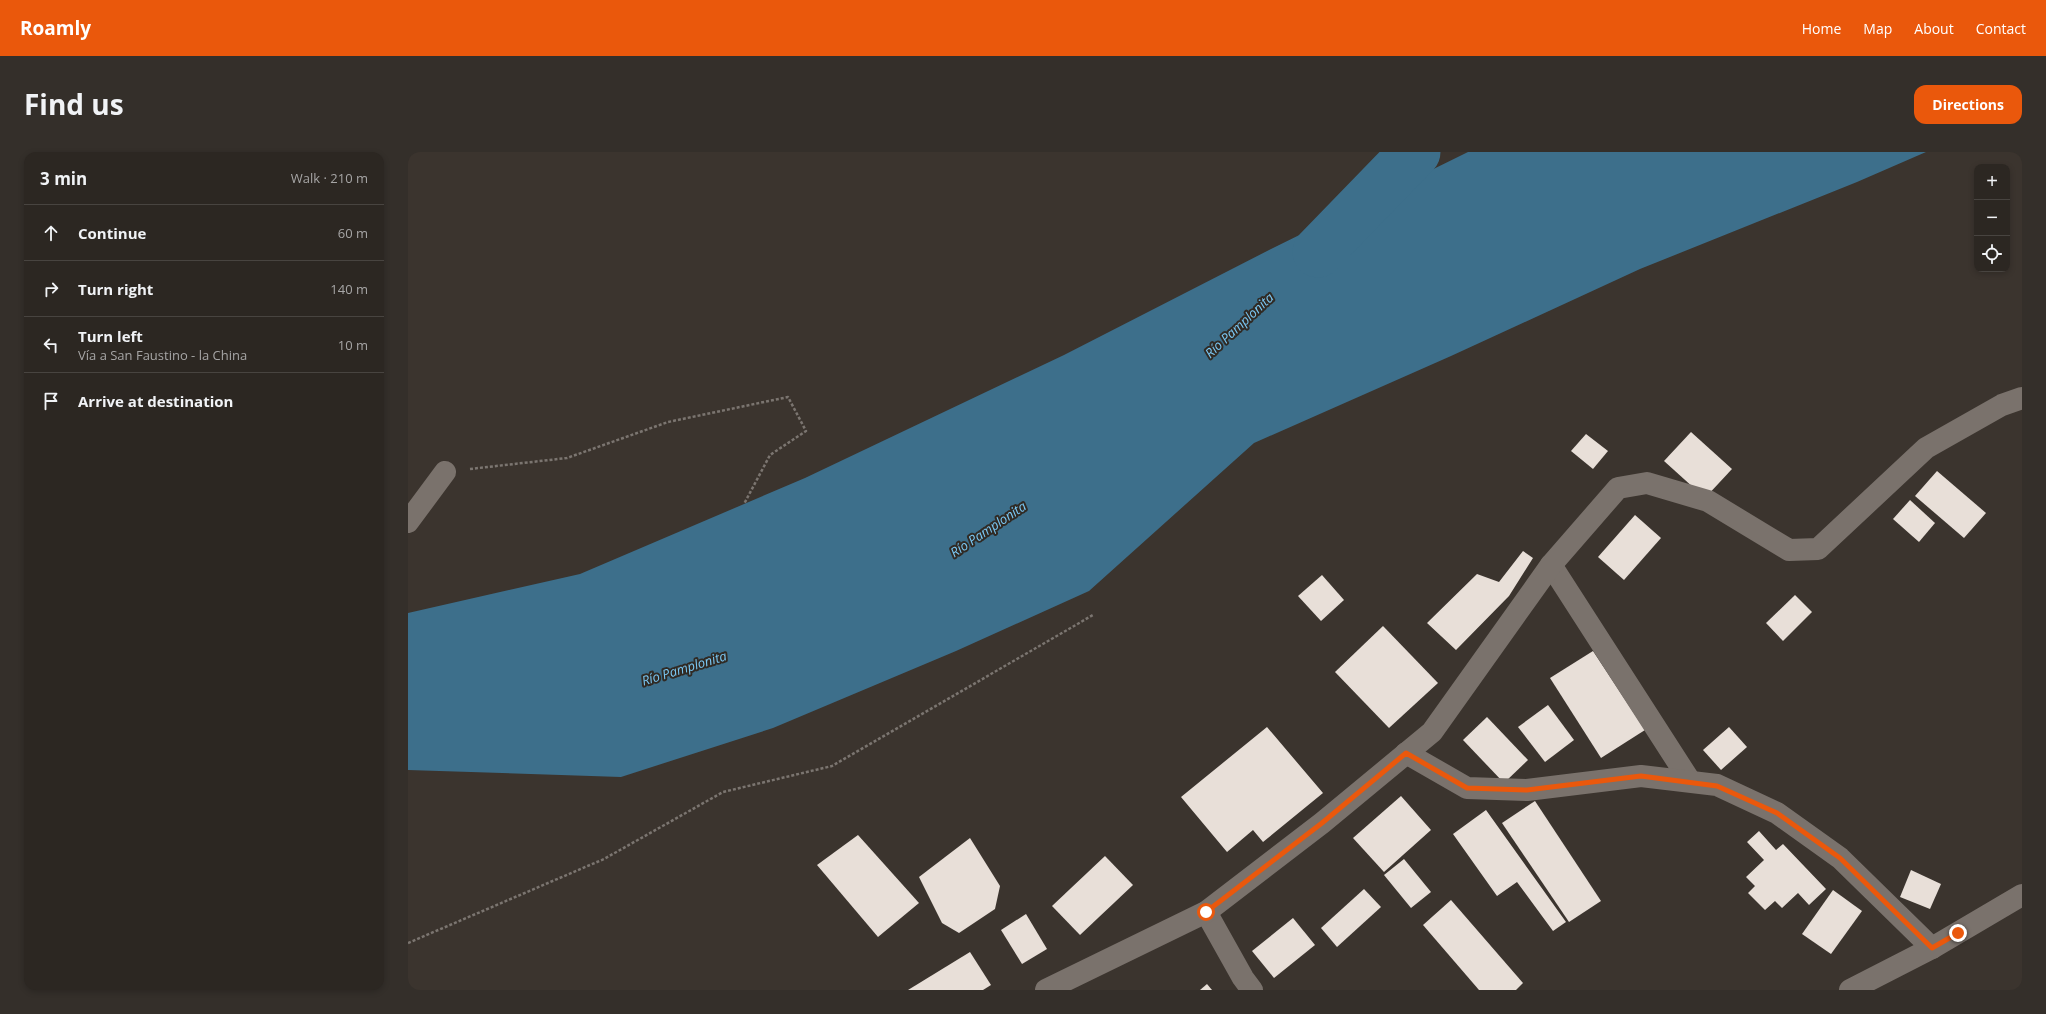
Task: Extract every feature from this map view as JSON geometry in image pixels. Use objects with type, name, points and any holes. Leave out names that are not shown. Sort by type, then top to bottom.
[{"type":"street","points":[[1046,990],[1206,912],[1322,823],[1432,732],[1551,564],[1618,488],[1647,483],[1708,501],[1789,550],[1818,549],[1926,448],[2002,405],[2022,398]]},
{"type":"street","points":[[408,522],[445,472]]},
{"type":"street","points":[[1551,564],[1690,781]]},
{"type":"street","points":[[1406,753],[1467,788],[1527,790],[1641,776],[1690,781],[1717,786],[1777,813],[1840,858],[1932,948]]},
{"type":"street","points":[[1850,990],[1932,948],[2022,895]]},
{"type":"street","points":[[1206,912],[1243,978],[1252,990]]},
{"type":"path","points":[[445,472],[567,458],[668,422],[788,397],[806,432],[770,455],[744,504]]},
{"type":"path","points":[[408,943],[604,859],[723,792],[832,766],[1094,615]]},
{"type":"water","points":[[1468,152],[1926,152],[1857,182],[1640,269],[1451,356],[1254,443],[1089,591],[956,651],[773,728],[621,777],[408,770],[408,613],[580,574],[805,478],[1064,355],[1271,249]]},
{"type":"building","points":[[1691,432],[1732,469],[1705,498],[1664,461]]},
{"type":"building","points":[[1586,434],[1608,451],[1593,469],[1571,451]]},
{"type":"building","points":[[1937,471],[1986,513],[1964,538],[1915,496]]},
{"type":"building","points":[[1910,500],[1935,523],[1919,542],[1893,519]]},
{"type":"building","points":[[1635,515],[1661,538],[1624,580],[1598,557]]},
{"type":"building","points":[[1523,551],[1533,558],[1509,596],[1456,650],[1427,623],[1477,574],[1499,582]]},
{"type":"building","points":[[1322,575],[1344,600],[1321,621],[1298,596]]},
{"type":"building","points":[[1795,595],[1812,612],[1783,641],[1766,623]]},
{"type":"building","points":[[1383,626],[1438,683],[1389,728],[1335,672]]},
{"type":"building","points":[[1593,651],[1645,730],[1601,758],[1550,678]]},
{"type":"building","points":[[1548,705],[1574,740],[1545,762],[1518,727]]},
{"type":"building","points":[[1487,717],[1528,760],[1504,783],[1463,740]]},
{"type":"building","points":[[1267,727],[1323,793],[1263,842],[1253,830],[1227,852],[1181,797]]},
{"type":"building","points":[[1729,727],[1747,747],[1721,770],[1703,750]]},
{"type":"building","points":[[1401,796],[1431,830],[1384,872],[1353,838]]},
{"type":"building","points":[[1535,801],[1601,901],[1569,922],[1502,823]]},
{"type":"building","points":[[1486,810],[1566,922],[1553,931],[1517,882],[1497,896],[1453,834]]},
{"type":"building","points":[[1759,831],[1776,850],[1783,844],[1826,889],[1809,905],[1798,893],[1782,908],[1775,901],[1765,910],[1748,893],[1755,886],[1746,877],[1764,860],[1747,842]]},
{"type":"building","points":[[858,835],[919,903],[878,937],[817,865]]},
{"type":"building","points":[[970,838],[1000,886],[995,909],[959,933],[942,923],[919,877]]},
{"type":"building","points":[[1105,856],[1133,885],[1080,935],[1052,906]]},
{"type":"building","points":[[1404,859],[1431,892],[1411,908],[1384,875]]},
{"type":"building","points":[[1911,870],[1941,884],[1930,909],[1900,897]]},
{"type":"building","points":[[1364,889],[1381,907],[1337,947],[1321,928]]},
{"type":"building","points":[[1833,890],[1862,911],[1831,954],[1802,934]]},
{"type":"building","points":[[1451,900],[1523,983],[1516,990],[1479,990],[1423,925]]},
{"type":"building","points":[[1026,914],[1047,949],[1022,964],[1001,930]]},
{"type":"building","points":[[1293,918],[1315,945],[1274,978],[1252,951]]},
{"type":"building","points":[[970,952],[991,985],[983,990],[908,990]]},
{"type":"building","points":[[1207,984],[1212,990],[1200,990]]},
{"type":"waterway","name":"Río Pamplonita","points":[[1318,252],[1415,152]]},
{"type":"route","points":[[1206,912],[1322,823],[1406,753],[1467,788],[1527,790],[1641,776],[1690,781],[1717,786],[1777,813],[1840,858],[1932,948],[1958,933]]}]
